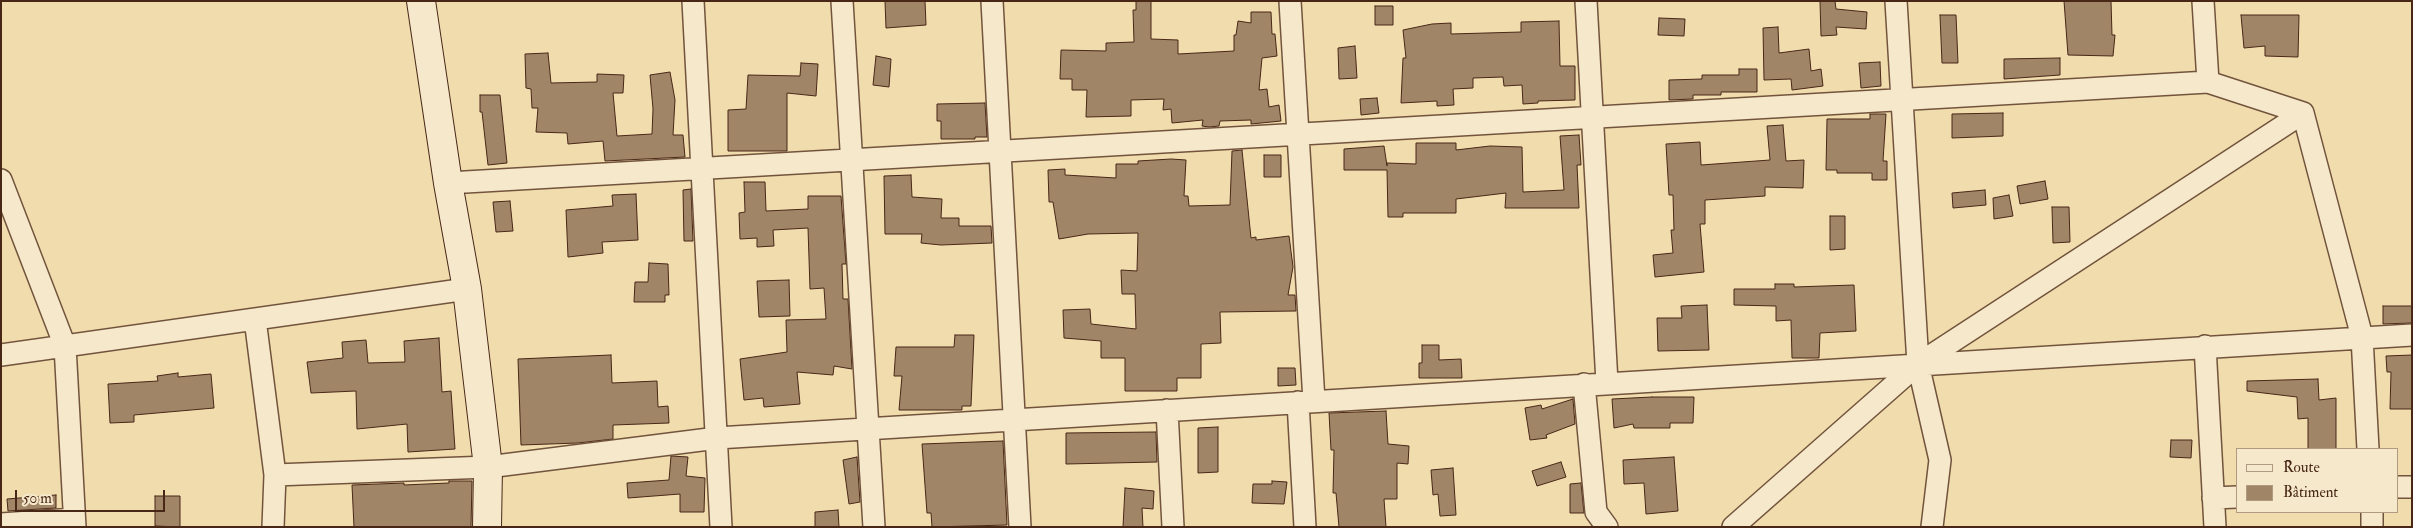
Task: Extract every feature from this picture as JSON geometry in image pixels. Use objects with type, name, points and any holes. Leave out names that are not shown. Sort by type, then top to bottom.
[{"type":"main road","points":[[421,1],[448,183],[467,289],[488,467],[487,527]]},
{"type":"street","points":[[693,1],[721,527]]},
{"type":"street","points":[[842,1],[874,527]]},
{"type":"street","points":[[992,1],[1020,527]]},
{"type":"street","points":[[1290,1],[1298,134],[1306,402],[1306,527]]},
{"type":"street","points":[[1586,1],[1606,383]]},
{"type":"street","points":[[1896,1],[1918,364],[1940,460],[1932,527]]},
{"type":"street","points":[[2204,1],[2208,82]]},
{"type":"street","points":[[448,183],[2208,82],[2303,113]]},
{"type":"street","points":[[2303,113],[2362,338],[2368,448]]},
{"type":"street","points":[[1733,527],[1918,364],[2303,113]]},
{"type":"street","points":[[1,180],[64,346],[75,523],[1,524]]},
{"type":"street","points":[[1,355],[467,289]]},
{"type":"street","points":[[254,319],[274,475],[274,527]]},
{"type":"street","points":[[274,475],[488,467],[717,438],[2412,334]]},
{"type":"street","points":[[2205,346],[2215,527]]},
{"type":"street","points":[[1584,384],[1596,512],[1607,527]]},
{"type":"street","points":[[1167,410],[1173,527]]},
{"type":"street","points":[[2398,487],[2412,486]]},
{"type":"street","points":[[2213,498],[2236,496]]},
{"type":"street","points":[[2372,513],[2372,527]]},
{"type":"building","points":[[885,1],[925,1],[926,25],[886,28]]},
{"type":"building","points":[[1136,1],[1151,1],[1151,39],[1178,40],[1178,54],[1234,51],[1234,35],[1236,35],[1238,21],[1251,23],[1251,12],[1271,12],[1272,34],[1275,34],[1277,56],[1262,58],[1259,90],[1267,89],[1269,107],[1279,105],[1281,121],[1251,124],[1251,120],[1220,121],[1219,126],[1209,127],[1202,126],[1203,120],[1172,123],[1171,109],[1163,110],[1164,99],[1131,100],[1131,116],[1086,117],[1087,90],[1072,90],[1072,79],[1060,79],[1061,50],[1106,51],[1106,43],[1134,42],[1133,10],[1136,10]]},
{"type":"building","points":[[1820,1],[1835,1],[1836,9],[1867,12],[1866,29],[1836,27],[1837,35],[1821,36]]},
{"type":"building","points":[[2064,1],[2111,1],[2112,35],[2115,35],[2113,56],[2068,55]]},
{"type":"building","points":[[1375,6],[1393,6],[1393,25],[1375,25]]},
{"type":"building","points":[[1940,15],[1956,15],[1958,63],[1942,63]]},
{"type":"building","points":[[2241,15],[2299,15],[2298,57],[2265,56],[2265,46],[2244,48]]},
{"type":"building","points":[[1659,18],[1685,19],[1684,36],[1658,35]]},
{"type":"building","points":[[1559,21],[1560,66],[1575,66],[1575,100],[1538,101],[1538,103],[1523,104],[1522,85],[1504,86],[1503,77],[1473,78],[1473,88],[1453,89],[1454,105],[1437,106],[1437,101],[1401,103],[1403,58],[1406,58],[1403,30],[1432,24],[1451,23],[1451,34],[1521,32],[1521,22]]},
{"type":"building","points":[[1778,27],[1779,53],[1809,49],[1811,71],[1821,69],[1823,86],[1792,90],[1791,79],[1764,80],[1763,28]]},
{"type":"building","points":[[1355,46],[1357,78],[1339,79],[1338,48]]},
{"type":"building","points":[[548,53],[551,83],[597,82],[597,74],[624,75],[623,93],[613,93],[617,136],[652,134],[653,109],[650,75],[670,72],[675,100],[673,135],[683,135],[685,157],[605,161],[603,141],[568,144],[567,133],[536,132],[538,108],[532,108],[531,89],[526,88],[525,54]]},
{"type":"building","points":[[876,56],[891,59],[889,87],[873,85]]},
{"type":"building","points":[[2060,58],[2060,75],[2004,79],[2004,59]]},
{"type":"building","points":[[1880,62],[1881,86],[1861,88],[1859,63]]},
{"type":"building","points":[[801,63],[818,64],[816,96],[787,93],[787,151],[728,151],[728,110],[746,109],[748,75],[800,76]]},
{"type":"building","points":[[1739,69],[1757,69],[1757,92],[1721,92],[1721,95],[1693,95],[1693,99],[1669,100],[1669,80],[1702,79],[1702,75],[1739,75]]},
{"type":"building","points":[[480,95],[500,95],[507,163],[488,165],[482,112],[480,112]]},
{"type":"building","points":[[1377,98],[1379,113],[1361,115],[1360,99]]},
{"type":"building","points":[[985,103],[987,137],[941,139],[941,121],[937,121],[937,104]]},
{"type":"building","points":[[2003,113],[2003,136],[1952,138],[1952,114]]},
{"type":"building","points":[[1870,114],[1886,114],[1883,161],[1887,161],[1887,180],[1872,180],[1872,173],[1837,173],[1837,170],[1826,170],[1827,119],[1870,119]]},
{"type":"building","points":[[1783,125],[1786,161],[1804,160],[1803,188],[1765,187],[1765,196],[1705,200],[1705,224],[1700,224],[1704,272],[1655,277],[1653,255],[1673,253],[1671,230],[1674,230],[1673,195],[1669,195],[1666,144],[1700,142],[1701,165],[1770,160],[1767,126]]},
{"type":"building","points":[[1579,135],[1581,165],[1577,165],[1579,208],[1505,208],[1506,193],[1456,199],[1456,213],[1403,213],[1403,217],[1388,217],[1387,170],[1344,170],[1344,149],[1384,146],[1387,166],[1387,163],[1416,164],[1416,143],[1456,143],[1456,150],[1490,146],[1522,147],[1523,192],[1564,190],[1560,136]]},
{"type":"building","points":[[1242,150],[1251,238],[1256,237],[1256,240],[1289,236],[1293,267],[1288,295],[1295,295],[1296,311],[1220,312],[1221,343],[1201,344],[1201,378],[1177,378],[1177,391],[1125,391],[1125,358],[1101,358],[1101,341],[1064,338],[1063,310],[1090,309],[1091,324],[1136,329],[1135,294],[1122,294],[1121,270],[1137,271],[1138,233],[1088,234],[1059,239],[1053,202],[1049,202],[1048,170],[1065,169],[1065,175],[1116,178],[1116,164],[1138,164],[1138,161],[1171,159],[1186,160],[1184,196],[1188,196],[1189,206],[1230,205],[1232,151]]},
{"type":"building","points":[[1264,155],[1281,155],[1281,177],[1264,177]]},
{"type":"building","points":[[911,175],[912,197],[942,199],[941,218],[959,218],[959,226],[991,226],[992,243],[941,245],[921,243],[922,234],[885,234],[884,176]]},
{"type":"building","points":[[2045,181],[2048,199],[2020,204],[2017,186]]},
{"type":"building","points":[[744,182],[765,182],[766,211],[808,209],[808,196],[841,196],[846,264],[842,264],[843,299],[848,299],[852,369],[834,366],[833,375],[797,372],[800,404],[764,407],[763,398],[744,400],[740,359],[787,352],[786,320],[826,319],[824,288],[810,289],[808,228],[773,230],[774,246],[757,247],[757,238],[740,239],[739,213],[745,212]]},
{"type":"building","points":[[691,189],[693,241],[684,241],[683,190]]},
{"type":"building","points":[[1985,190],[1986,205],[1953,208],[1952,193]]},
{"type":"building","points":[[636,194],[638,240],[602,242],[603,253],[568,257],[566,210],[613,206],[612,195]]},
{"type":"building","points":[[2009,195],[2013,216],[1994,219],[1993,198]]},
{"type":"building","points":[[510,201],[513,231],[496,232],[493,202]]},
{"type":"building","points":[[2052,207],[2069,207],[2070,242],[2053,243]]},
{"type":"building","points":[[1830,216],[1845,216],[1845,249],[1830,250]]},
{"type":"building","points":[[649,263],[668,264],[669,295],[665,295],[665,302],[634,302],[635,282],[648,282]]},
{"type":"building","points":[[789,280],[790,316],[759,317],[757,281]]},
{"type":"building","points":[[1775,284],[1794,284],[1794,287],[1854,285],[1856,331],[1820,333],[1819,358],[1792,358],[1791,320],[1776,321],[1776,306],[1734,305],[1734,289],[1775,289]]},
{"type":"building","points":[[1707,305],[1709,350],[1658,351],[1657,318],[1682,318],[1681,306]]},
{"type":"building","points":[[2383,306],[2412,306],[2412,323],[2383,324]]},
{"type":"building","points":[[955,335],[974,335],[971,406],[962,406],[962,410],[899,410],[902,376],[894,376],[896,347],[954,347]]},
{"type":"building","points":[[439,338],[442,392],[451,391],[455,449],[408,452],[407,424],[357,429],[356,391],[311,393],[307,362],[343,358],[342,342],[366,340],[368,363],[405,362],[404,341]]},
{"type":"building","points":[[1422,345],[1439,345],[1439,360],[1461,359],[1462,378],[1419,378],[1419,363],[1422,363]]},
{"type":"building","points":[[611,355],[612,383],[657,381],[658,407],[668,406],[669,423],[613,425],[613,439],[578,443],[521,445],[518,359]]},
{"type":"building","points":[[2412,355],[2412,409],[2390,409],[2391,372],[2387,372],[2386,356]]},
{"type":"building","points":[[1278,368],[1295,368],[1296,385],[1278,386]]},
{"type":"building","points":[[178,373],[178,377],[211,374],[214,408],[134,415],[134,422],[110,423],[108,384],[158,381],[157,376]]},
{"type":"building","points":[[2318,379],[2319,400],[2336,398],[2336,448],[2308,448],[2308,418],[2298,419],[2297,397],[2247,391],[2247,381]]},
{"type":"building","points":[[1694,397],[1693,423],[1670,423],[1670,428],[1634,428],[1633,424],[1614,428],[1612,399]]},
{"type":"building","points":[[1573,399],[1575,424],[1546,435],[1547,438],[1530,440],[1525,408],[1541,405],[1542,409]]},
{"type":"building","points":[[1386,411],[1388,444],[1409,446],[1408,464],[1397,463],[1397,499],[1384,499],[1386,527],[1339,527],[1336,493],[1333,493],[1334,450],[1331,450],[1329,413]]},
{"type":"building","points":[[1218,427],[1218,472],[1198,473],[1198,428]]},
{"type":"building","points":[[1156,432],[1157,462],[1066,464],[1066,433]]},
{"type":"building","points":[[2171,440],[2192,440],[2191,458],[2170,457]]},
{"type":"building","points":[[1003,441],[1007,525],[932,527],[931,513],[927,513],[922,444]]},
{"type":"building","points":[[671,456],[688,457],[686,476],[705,478],[704,512],[680,512],[680,494],[628,498],[627,483],[669,480]]},
{"type":"building","points":[[857,457],[860,502],[849,504],[843,460]]},
{"type":"building","points":[[1674,457],[1678,511],[1646,514],[1644,483],[1624,484],[1623,460]]},
{"type":"building","points":[[1561,462],[1566,477],[1537,486],[1532,471]]},
{"type":"building","points":[[1453,468],[1456,515],[1440,516],[1438,494],[1433,495],[1431,470]]},
{"type":"building","points":[[449,481],[472,481],[471,527],[354,527],[352,485],[404,483],[404,485],[449,483]]},
{"type":"building","points":[[1272,481],[1287,482],[1284,504],[1252,503],[1253,484],[1272,484]]},
{"type":"building","points":[[1581,483],[1584,513],[1570,513],[1570,484]]},
{"type":"building","points":[[1125,488],[1154,491],[1153,509],[1142,508],[1143,527],[1123,527]]},
{"type":"building","points":[[56,495],[56,508],[8,511],[7,499]]},
{"type":"building","points":[[155,496],[180,496],[180,527],[155,526]]},
{"type":"building","points":[[838,510],[839,527],[815,527],[815,512]]}]
